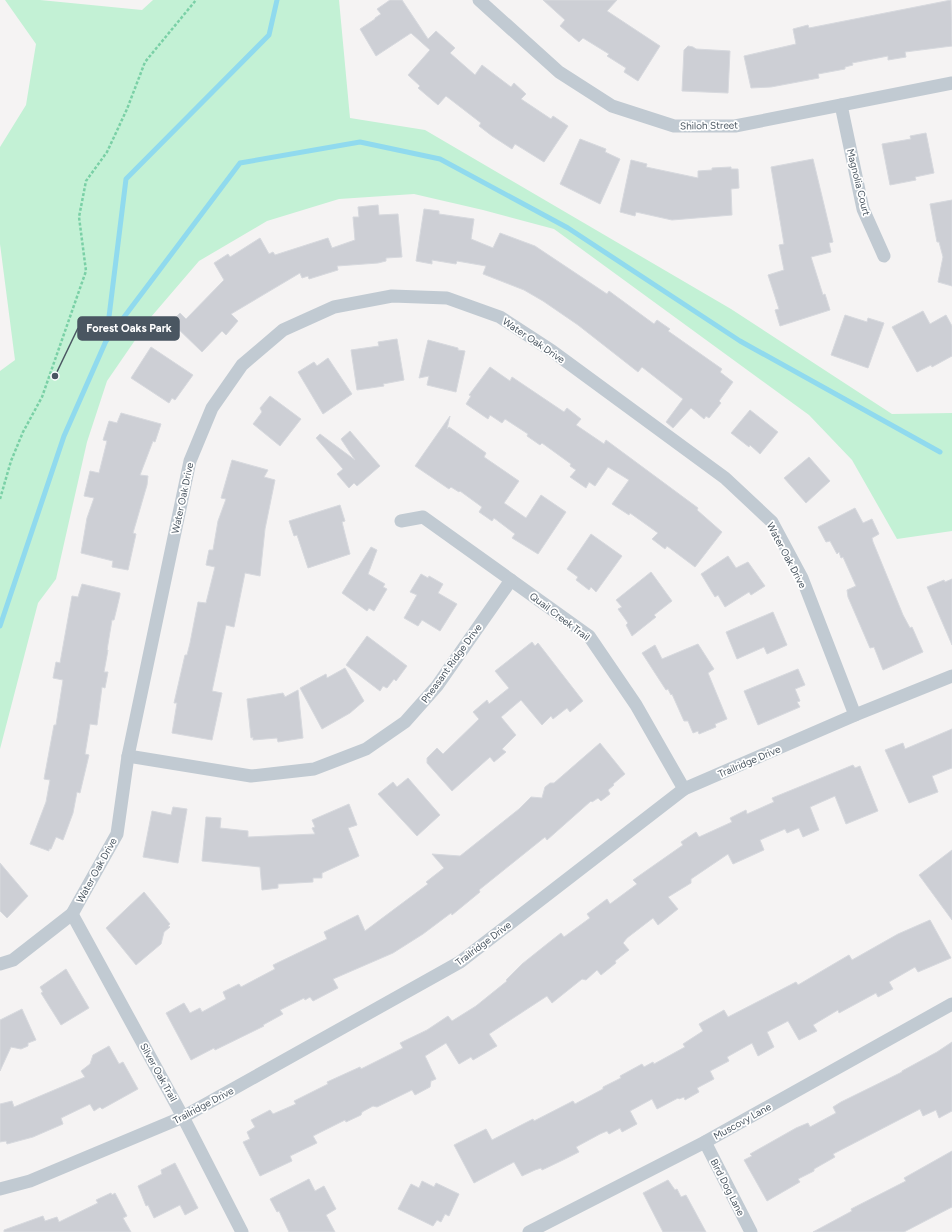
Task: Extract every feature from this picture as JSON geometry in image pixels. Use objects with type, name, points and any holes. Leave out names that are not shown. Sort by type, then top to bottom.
[{"type":"street","name":"Shiloh Street","points":[[479,0],[559,72],[612,106],[674,126],[735,126],[952,83]]},
{"type":"street","name":"Magnolia Court","points":[[841,105],[863,209],[884,256]]},
{"type":"street","name":"Water Oak Drive","points":[[0,964],[13,960],[72,914],[117,834],[128,756],[190,461],[212,408],[242,365],[283,330],[334,307],[392,296],[447,298],[500,317],[552,351],[725,478],[772,522],[802,578],[855,715]]},
{"type":"street","name":"Quail Creek Trail","points":[[401,521],[422,517],[589,636],[636,705],[684,789]]},
{"type":"street","name":"Pheasant Ridge Drive","points":[[128,756],[251,776],[314,770],[366,749],[405,722],[421,704],[436,686],[511,580]]},
{"type":"street","name":"Trailridge Drive","points":[[0,1189],[30,1181],[183,1117],[460,962],[684,789],[855,715],[952,676]]},
{"type":"street","name":"Silver Oak Trail","points":[[72,914],[183,1117],[242,1232]]},
{"type":"street","name":"Muscovy Lane","points":[[529,1232],[705,1142],[952,1004]]},
{"type":"street","name":"Bird Dog Lane","points":[[705,1142],[751,1232]]},
{"type":"path","points":[[0,499],[11,462],[23,432],[42,397],[86,271],[79,217],[86,181],[106,152],[127,109],[145,62],[196,0]]},
{"type":"green space","points":[[5,0],[40,0],[142,10],[153,0],[339,0],[350,118],[425,130],[731,309],[892,414],[952,413],[952,531],[897,539],[852,460],[809,415],[554,229],[483,210],[414,194],[339,199],[267,221],[199,261],[151,317],[107,381],[87,442],[56,579],[38,603],[0,749],[0,371],[15,360],[0,244],[0,147],[26,105],[36,44]]},
{"type":"building","points":[[390,0],[402,0],[428,39],[436,31],[455,48],[450,53],[475,75],[482,65],[511,87],[514,83],[526,94],[521,99],[551,119],[553,116],[568,126],[544,162],[515,144],[512,149],[492,136],[479,126],[481,123],[446,96],[438,105],[418,88],[420,86],[408,75],[430,50],[411,33],[376,56],[360,29],[381,14],[377,9]]},
{"type":"building","points":[[543,0],[617,0],[607,11],[660,46],[638,81],[624,72],[626,68],[607,56],[609,54],[583,38],[579,42],[560,26],[565,20]]},
{"type":"building","points":[[951,0],[952,46],[905,52],[906,57],[888,60],[888,56],[852,63],[853,65],[845,67],[845,69],[818,74],[819,78],[771,87],[751,88],[744,56],[796,44],[793,29],[808,25],[809,28]]},
{"type":"building","points":[[688,46],[696,49],[730,51],[728,93],[682,91],[684,50]]},
{"type":"building","points":[[926,133],[934,173],[915,177],[916,180],[890,185],[882,144],[911,139],[910,136]]},
{"type":"building","points":[[580,139],[606,149],[605,152],[620,159],[600,204],[560,184]]},
{"type":"building","points":[[813,159],[833,242],[829,243],[831,252],[811,257],[823,295],[825,294],[830,310],[780,326],[775,310],[779,309],[768,275],[784,270],[779,245],[784,244],[771,167]]},
{"type":"building","points":[[631,160],[647,164],[646,167],[698,178],[698,171],[712,170],[712,168],[731,167],[731,169],[738,169],[739,188],[731,189],[732,215],[672,220],[636,212],[635,216],[620,212]]},
{"type":"building","points":[[952,200],[952,286],[938,282],[943,257],[939,242],[937,242],[930,204]]},
{"type":"building","points":[[378,205],[379,215],[398,214],[402,257],[386,258],[386,261],[378,263],[337,266],[338,270],[309,279],[308,276],[302,278],[300,273],[231,314],[238,321],[226,335],[222,331],[202,352],[171,322],[180,313],[186,319],[224,280],[214,263],[228,254],[230,257],[260,238],[269,254],[273,252],[275,255],[328,238],[332,248],[355,240],[353,217],[359,217],[358,207]]},
{"type":"building","points":[[424,209],[439,211],[439,214],[474,219],[471,239],[493,248],[500,233],[535,246],[607,294],[609,291],[654,324],[657,320],[670,329],[668,331],[722,369],[720,372],[733,382],[719,401],[721,403],[709,418],[706,416],[704,419],[691,408],[673,428],[666,422],[683,399],[642,367],[638,372],[578,325],[543,301],[524,290],[483,274],[486,266],[457,261],[456,264],[432,260],[432,264],[416,261]]},
{"type":"building","points":[[923,311],[930,324],[946,315],[952,326],[952,356],[932,367],[931,365],[917,372],[892,327]]},
{"type":"building","points":[[845,315],[867,322],[868,318],[884,323],[868,368],[831,355]]},
{"type":"building","points":[[397,339],[404,380],[383,384],[384,386],[357,390],[351,350],[379,346],[378,342]]},
{"type":"building","points":[[428,340],[465,351],[456,392],[427,385],[429,376],[419,378]]},
{"type":"building","points":[[151,347],[193,375],[175,400],[172,398],[169,403],[131,378]]},
{"type":"building","points":[[328,358],[352,394],[323,414],[298,372],[314,362],[317,366]]},
{"type":"building","points":[[490,367],[510,381],[512,377],[564,412],[567,408],[581,419],[576,425],[604,444],[606,440],[698,508],[697,510],[722,532],[695,567],[667,546],[665,549],[652,539],[658,533],[630,513],[629,515],[612,504],[629,480],[608,467],[595,486],[589,482],[586,488],[570,477],[576,470],[570,466],[571,464],[542,443],[540,445],[527,436],[528,434],[505,419],[502,423],[490,415],[488,419],[466,404],[471,396],[469,395]]},
{"type":"building","points":[[270,396],[301,419],[280,446],[253,424],[262,412],[260,408]]},
{"type":"building","points":[[750,410],[778,432],[760,454],[750,445],[749,447],[731,433]]},
{"type":"building","points":[[121,413],[161,424],[155,442],[153,441],[140,475],[148,476],[147,485],[133,533],[136,534],[128,570],[112,567],[113,561],[81,553],[87,518],[94,498],[84,496],[90,471],[99,473],[107,441],[103,440],[109,421],[117,423]]},
{"type":"building","points":[[450,416],[447,429],[449,427],[486,453],[484,457],[519,481],[504,503],[526,518],[541,495],[566,512],[538,554],[512,538],[515,534],[494,518],[492,521],[479,512],[482,507],[460,491],[459,492],[451,487],[449,489],[415,466]]},
{"type":"building","points":[[350,431],[380,466],[357,486],[354,483],[349,488],[337,474],[343,469],[316,438],[320,434],[355,460],[341,439]]},
{"type":"building","points":[[809,457],[830,481],[806,503],[784,478]]},
{"type":"building","points":[[232,460],[268,470],[264,477],[275,480],[265,529],[260,576],[245,573],[234,627],[226,625],[212,691],[222,693],[212,740],[172,733],[177,703],[174,703],[185,655],[187,655],[190,643],[198,602],[206,603],[215,567],[206,565],[209,550],[213,550],[218,521],[226,499],[221,498]]},
{"type":"building","points":[[340,505],[345,521],[342,522],[350,554],[308,568],[297,535],[294,536],[289,521]]},
{"type":"building","points":[[855,508],[863,523],[872,519],[879,534],[872,538],[873,542],[903,615],[910,628],[912,627],[923,652],[883,670],[874,647],[870,648],[848,597],[847,590],[856,586],[843,557],[841,558],[839,552],[837,554],[830,541],[826,542],[818,527]]},
{"type":"building","points":[[591,534],[622,556],[596,592],[591,587],[589,590],[576,580],[578,577],[567,569]]},
{"type":"building","points":[[371,547],[377,550],[368,574],[385,584],[383,587],[387,589],[374,611],[369,608],[367,611],[342,593]]},
{"type":"building","points":[[728,556],[736,568],[748,562],[765,586],[751,595],[749,592],[725,607],[718,595],[715,597],[701,574]]},
{"type":"building","points":[[651,572],[672,601],[654,615],[656,617],[632,636],[626,625],[628,623],[618,609],[622,607],[616,600]]},
{"type":"building","points":[[421,574],[428,578],[429,576],[443,584],[438,593],[457,604],[440,631],[422,620],[418,626],[404,618],[417,595],[410,592]]},
{"type":"building","points":[[952,579],[952,645],[927,587],[944,580],[945,582]]},
{"type":"building","points":[[82,584],[120,593],[120,595],[114,620],[112,620],[104,672],[108,672],[105,688],[102,687],[97,725],[90,724],[85,754],[89,755],[80,793],[77,792],[73,813],[63,840],[56,837],[49,851],[30,844],[46,802],[50,780],[44,779],[54,725],[56,725],[63,680],[53,678],[56,662],[60,663],[72,596],[78,597]]},
{"type":"building","points":[[773,612],[787,645],[767,654],[764,647],[737,659],[726,632]]},
{"type":"building","points":[[367,636],[407,666],[396,681],[394,679],[387,688],[383,686],[380,691],[346,665]]},
{"type":"building","points":[[532,642],[535,646],[538,643],[583,701],[570,712],[567,708],[553,719],[551,716],[542,725],[521,700],[501,717],[516,735],[502,749],[506,752],[494,762],[490,757],[452,791],[427,763],[427,758],[437,748],[443,754],[479,719],[473,712],[487,700],[489,704],[509,688],[495,671]]},
{"type":"building","points":[[698,644],[714,669],[708,673],[727,719],[715,724],[716,727],[699,734],[698,731],[693,733],[688,721],[684,721],[672,694],[671,695],[668,689],[666,690],[642,653],[655,645],[662,659]]},
{"type":"building","points":[[345,668],[364,701],[350,713],[322,729],[300,688],[326,674],[327,678]]},
{"type":"building","points":[[798,669],[805,685],[795,689],[800,701],[797,702],[800,707],[758,725],[744,691]]},
{"type":"building","points":[[298,690],[303,738],[278,742],[277,738],[253,740],[253,737],[251,738],[247,699],[283,693],[285,697]]},
{"type":"building","points":[[952,729],[952,768],[932,776],[938,792],[909,803],[885,750],[903,743],[905,749]]},
{"type":"building","points":[[600,743],[625,774],[613,784],[614,785],[608,790],[610,794],[601,801],[598,798],[592,802],[591,801],[547,840],[545,837],[479,890],[480,892],[452,915],[451,913],[423,934],[393,953],[333,979],[338,988],[313,1001],[310,997],[305,1000],[304,998],[280,1010],[283,1014],[263,1025],[264,1026],[191,1060],[166,1013],[184,1003],[190,1013],[200,1008],[202,1012],[226,999],[223,992],[239,984],[241,987],[275,969],[273,965],[327,939],[324,932],[358,915],[365,931],[428,884],[426,882],[444,868],[432,854],[460,856],[519,809],[531,797],[542,798],[545,787],[550,783],[554,783]]},
{"type":"building","points":[[853,765],[855,768],[860,766],[878,811],[846,824],[835,796],[810,807],[819,830],[803,837],[799,828],[787,833],[785,829],[760,840],[764,850],[733,864],[728,854],[691,879],[691,883],[668,897],[678,909],[658,925],[653,918],[627,938],[623,943],[629,950],[601,975],[597,970],[586,980],[582,979],[552,1003],[547,996],[489,1034],[497,1046],[473,1060],[471,1057],[459,1064],[446,1043],[425,1056],[436,1079],[431,1081],[430,1087],[415,1095],[412,1090],[377,1107],[373,1106],[362,1112],[361,1115],[346,1122],[345,1120],[313,1136],[317,1143],[290,1156],[292,1161],[260,1176],[243,1142],[250,1139],[247,1132],[255,1127],[251,1120],[270,1110],[273,1114],[296,1104],[294,1101],[328,1084],[327,1082],[360,1067],[361,1069],[403,1048],[400,1043],[427,1030],[448,1016],[452,1021],[476,1006],[507,981],[506,980],[522,964],[547,944],[561,933],[564,937],[590,918],[587,914],[607,899],[610,904],[637,884],[633,880],[683,845],[681,842],[696,832],[699,837],[732,822],[730,818],[746,810],[747,814],[774,802],[772,798]]},
{"type":"building","points":[[408,778],[440,815],[417,836],[378,794],[393,782],[397,787]]},
{"type":"building","points":[[349,804],[357,825],[348,828],[359,856],[322,873],[322,878],[313,878],[313,882],[278,884],[278,888],[262,890],[260,867],[202,861],[206,817],[221,818],[220,828],[248,831],[248,837],[315,834],[312,828],[315,827],[312,820]]},
{"type":"building","points":[[173,807],[187,809],[178,863],[143,857],[152,811],[171,815]]},
{"type":"building","points":[[952,850],[952,920],[919,875]]},
{"type":"building","points":[[0,863],[28,896],[7,918],[0,911]]},
{"type":"building","points":[[144,892],[170,924],[168,926],[170,927],[164,932],[161,944],[136,965],[106,928]]},
{"type":"building","points":[[930,920],[951,958],[918,972],[915,967],[889,982],[893,989],[878,997],[876,993],[839,1013],[838,1010],[813,1025],[817,1031],[799,1040],[788,1021],[767,1032],[774,1047],[758,1056],[752,1043],[727,1057],[729,1061],[710,1071],[714,1079],[697,1088],[699,1092],[685,1100],[684,1097],[678,1098],[657,1109],[652,1099],[630,1111],[637,1124],[622,1132],[620,1128],[609,1134],[607,1131],[600,1134],[576,1147],[579,1152],[542,1170],[541,1168],[522,1176],[514,1162],[474,1183],[454,1145],[486,1129],[492,1140],[573,1101],[575,1104],[603,1089],[603,1087],[621,1078],[620,1076],[642,1064],[644,1067],[653,1062],[654,1064],[685,1047],[683,1044],[703,1031],[699,1024],[724,1010],[728,1017],[796,982],[798,985],[849,955],[852,960],[898,934]]},
{"type":"building","points":[[66,969],[89,1008],[61,1025],[41,993],[43,992],[40,987]]},
{"type":"building","points":[[22,1009],[36,1040],[28,1043],[28,1046],[21,1049],[11,1047],[0,1071],[0,1020]]},
{"type":"building","points":[[952,1042],[952,1111],[939,1118],[936,1110],[923,1116],[920,1109],[833,1154],[835,1157],[814,1169],[814,1171],[798,1179],[800,1182],[767,1201],[744,1160],[752,1156],[750,1154],[796,1128],[808,1123],[810,1127],[836,1113],[833,1107],[841,1102],[902,1072]]},
{"type":"building","points":[[109,1046],[119,1064],[123,1062],[138,1089],[102,1109],[100,1107],[94,1111],[90,1104],[61,1118],[63,1124],[33,1137],[7,1144],[6,1141],[0,1142],[0,1104],[12,1101],[14,1107],[85,1077],[81,1071],[90,1064],[93,1055]]},
{"type":"building","points":[[952,1151],[952,1207],[904,1232],[813,1232],[852,1211],[851,1209],[906,1181],[904,1178]]},
{"type":"building","points":[[175,1163],[198,1208],[185,1215],[180,1205],[154,1218],[148,1205],[146,1206],[138,1186],[162,1174],[161,1170]]},
{"type":"building","points":[[309,1179],[315,1191],[324,1186],[336,1209],[326,1215],[335,1232],[289,1232],[279,1211],[277,1212],[270,1199]]},
{"type":"building","points":[[668,1180],[675,1190],[677,1189],[681,1197],[686,1195],[706,1232],[663,1232],[643,1193]]},
{"type":"building","points":[[422,1181],[434,1187],[436,1183],[459,1194],[449,1216],[445,1214],[441,1222],[437,1220],[433,1226],[398,1209],[411,1184],[419,1188]]},
{"type":"building","points":[[111,1193],[112,1195],[115,1193],[127,1216],[123,1218],[131,1232],[4,1232],[4,1230],[43,1216],[45,1221],[57,1217],[59,1222],[98,1203],[96,1200]]},
{"type":"waterway","points":[[0,626],[64,436],[106,341],[126,179],[269,35],[277,0]]},
{"type":"waterway","points":[[106,341],[240,163],[360,142],[440,159],[568,228],[740,341],[940,452]]},
{"type":"place","name":"Forest Oaks Park","points":[[55,376]]}]
